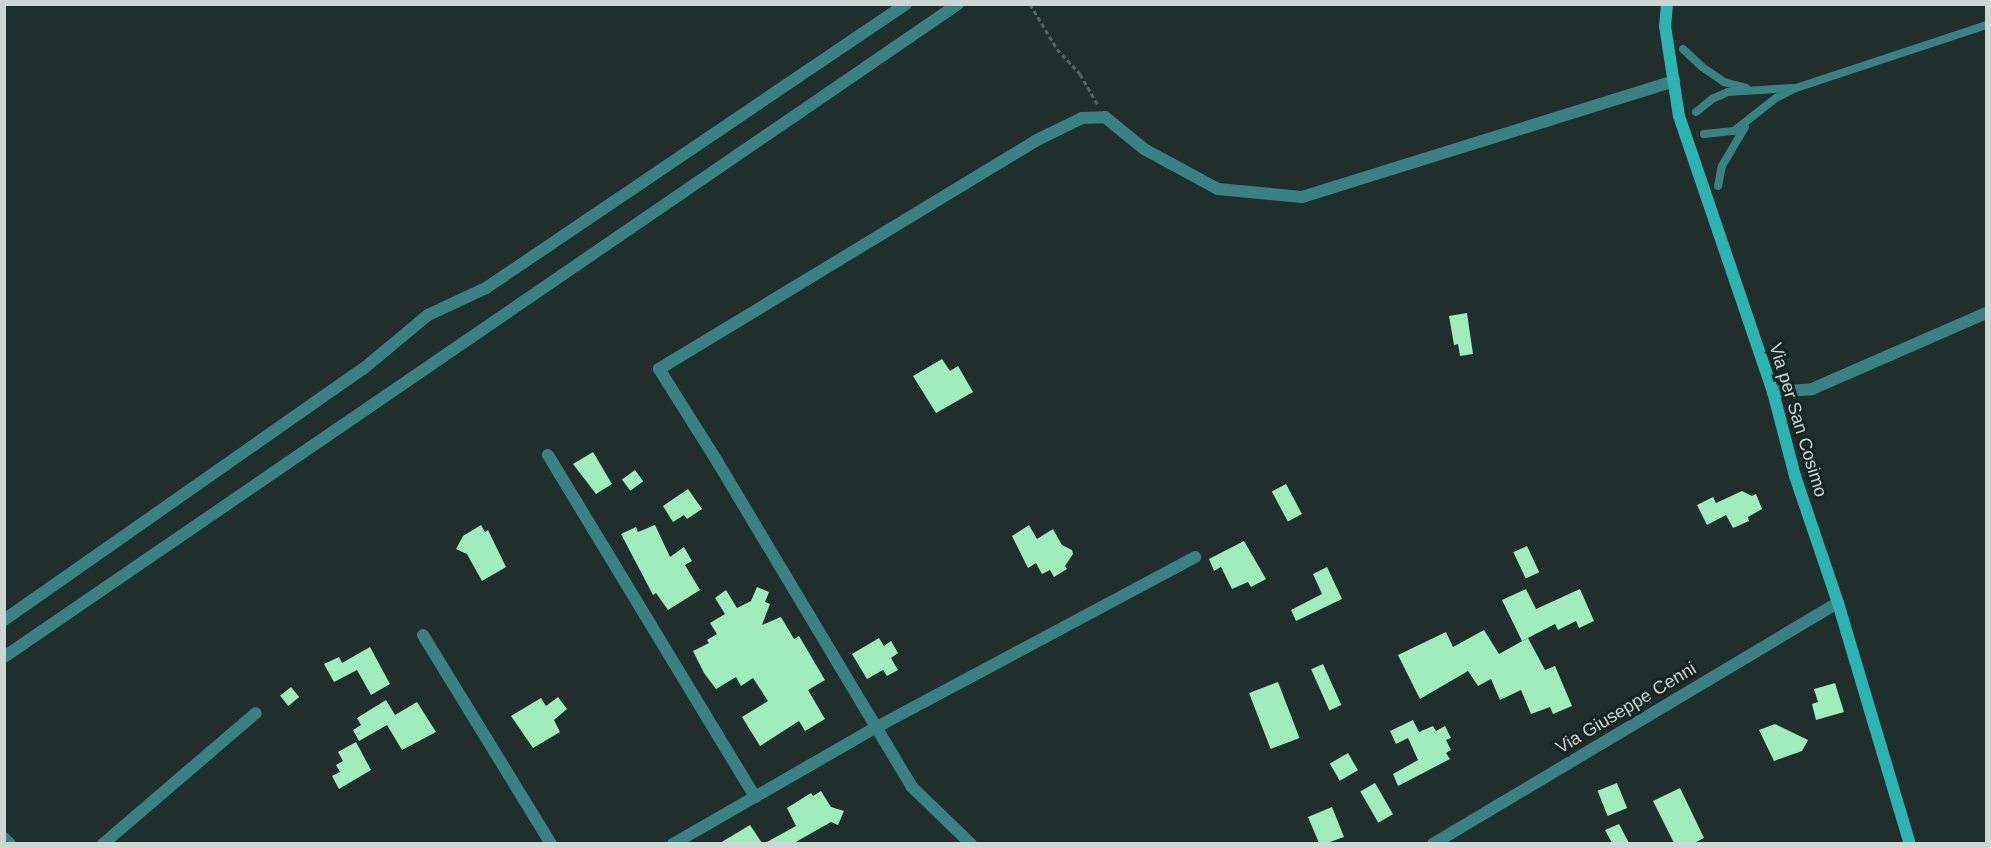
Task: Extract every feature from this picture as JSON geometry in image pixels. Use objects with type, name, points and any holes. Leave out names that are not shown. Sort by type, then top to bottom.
[{"type":"street","points":[[4,620],[363,369],[428,315],[486,288],[906,4]]},
{"type":"street","points":[[4,657],[958,4]]},
{"type":"street","name":"Via per San Cosimo","points":[[1667,4],[1665,26],[1684,133],[1773,392],[1795,476],[1838,603],[1910,843]]},
{"type":"street","points":[[971,843],[912,788],[717,461],[659,369],[1035,141],[1082,118],[1105,117],[1144,149],[1218,189],[1302,197],[1674,81]]},
{"type":"street","points":[[1773,392],[1812,389],[1986,313]]},
{"type":"street","points":[[548,455],[755,797]]},
{"type":"street","points":[[673,843],[875,728],[1195,557]]},
{"type":"street","name":"Via Giuseppe Cenni","points":[[1433,843],[1838,603]]},
{"type":"street","points":[[423,635],[551,843]]},
{"type":"street","points":[[103,843],[256,713]]},
{"type":"street","points":[[4,838],[10,843]]},
{"type":"lane","points":[[1704,134],[1734,131],[1776,99],[1796,88],[1986,26]]},
{"type":"lane","points":[[1683,49],[1702,67],[1724,82],[1749,89]]},
{"type":"lane","points":[[1696,112],[1712,99],[1728,92],[1796,88]]},
{"type":"lane","points":[[1718,186],[1727,156],[1748,122]]},
{"type":"path","points":[[1030,4],[1057,49],[1080,74],[1105,117]]},
{"type":"building","points":[[1467,313],[1473,354],[1460,356],[1458,344],[1454,345],[1449,316]]},
{"type":"building","points":[[942,359],[950,371],[958,366],[973,392],[936,413],[913,376]]},
{"type":"building","points":[[593,452],[612,484],[596,494],[573,464]]},
{"type":"building","points":[[635,470],[643,481],[630,491],[622,479]]},
{"type":"building","points":[[1286,484],[1302,514],[1288,522],[1272,492]]},
{"type":"building","points":[[688,489],[702,509],[687,519],[684,515],[673,522],[663,506]]},
{"type":"building","points":[[1742,491],[1752,496],[1756,494],[1762,509],[1748,517],[1749,521],[1733,528],[1726,515],[1707,525],[1697,505],[1713,497],[1716,503]]},
{"type":"building","points":[[481,525],[485,532],[488,530],[506,567],[482,581],[467,554],[456,549],[463,536]]},
{"type":"building","points":[[655,525],[670,557],[684,547],[692,561],[685,565],[700,590],[668,610],[656,593],[653,595],[621,534],[636,527],[638,532]]},
{"type":"building","points":[[1029,525],[1037,539],[1053,529],[1062,545],[1072,550],[1073,554],[1065,566],[1067,569],[1054,577],[1050,570],[1042,574],[1036,563],[1028,568],[1012,536]]},
{"type":"building","points":[[1244,541],[1266,579],[1251,587],[1248,582],[1232,589],[1221,567],[1214,571],[1209,559]]},
{"type":"building","points":[[1527,546],[1539,572],[1526,579],[1513,552]]},
{"type":"building","points":[[1327,567],[1342,599],[1296,621],[1291,610],[1322,594],[1313,574]]},
{"type":"building","points":[[757,587],[769,592],[765,602],[770,604],[762,625],[781,617],[794,639],[799,636],[825,680],[808,690],[825,719],[805,731],[799,721],[760,746],[742,717],[768,701],[753,678],[741,686],[736,677],[716,689],[704,673],[693,651],[709,643],[707,640],[717,634],[710,623],[725,614],[715,598],[726,590],[737,608],[751,601]]},
{"type":"building","points":[[1526,589],[1536,609],[1580,589],[1594,621],[1579,628],[1576,621],[1558,630],[1555,624],[1522,641],[1502,600]]},
{"type":"building","points":[[1484,630],[1499,654],[1528,638],[1545,670],[1555,666],[1572,706],[1553,714],[1550,707],[1531,714],[1521,690],[1500,700],[1491,679],[1478,686],[1468,671],[1420,699],[1398,655],[1446,632],[1453,647]]},
{"type":"building","points":[[879,638],[884,646],[891,641],[898,653],[891,658],[898,670],[887,676],[883,670],[867,679],[852,654]]},
{"type":"building","points":[[370,647],[390,684],[371,695],[357,670],[334,682],[324,664],[339,657],[342,663]]},
{"type":"building","points":[[1323,664],[1341,705],[1329,710],[1311,669]]},
{"type":"building","points":[[1278,682],[1300,738],[1271,749],[1249,693]]},
{"type":"building","points":[[1835,683],[1844,712],[1816,720],[1812,704],[1818,702],[1814,689]]},
{"type":"building","points":[[291,687],[299,697],[288,706],[280,696]]},
{"type":"building","points":[[558,697],[567,709],[554,720],[560,732],[533,748],[511,716],[541,698],[546,706]]},
{"type":"building","points":[[386,700],[395,715],[417,702],[436,732],[402,750],[387,725],[359,741],[353,730],[361,725],[357,718]]},
{"type":"building","points":[[1413,720],[1419,732],[1433,726],[1436,731],[1445,726],[1451,738],[1446,740],[1451,750],[1446,753],[1450,759],[1398,786],[1393,774],[1418,760],[1408,738],[1396,744],[1390,731]]},
{"type":"building","points":[[1775,724],[1808,740],[1802,751],[1774,761],[1759,730]]},
{"type":"building","points":[[356,742],[371,770],[339,789],[332,776],[340,772],[336,765],[343,761],[338,752]]},
{"type":"building","points":[[1348,753],[1358,770],[1340,781],[1330,764]]},
{"type":"building","points":[[1375,783],[1393,814],[1378,823],[1360,792]]},
{"type":"building","points":[[1617,783],[1627,808],[1608,816],[1598,791]]},
{"type":"building","points":[[1680,788],[1704,838],[1694,843],[1674,843],[1653,801]]},
{"type":"building","points":[[821,791],[831,807],[844,811],[838,825],[831,822],[794,843],[765,843],[796,826],[787,808],[811,793],[813,796]]},
{"type":"building","points":[[1332,807],[1344,837],[1327,843],[1319,843],[1308,817]]},
{"type":"building","points":[[1619,824],[1629,843],[1612,843],[1605,830]]},
{"type":"building","points":[[750,825],[762,843],[720,843]]}]
